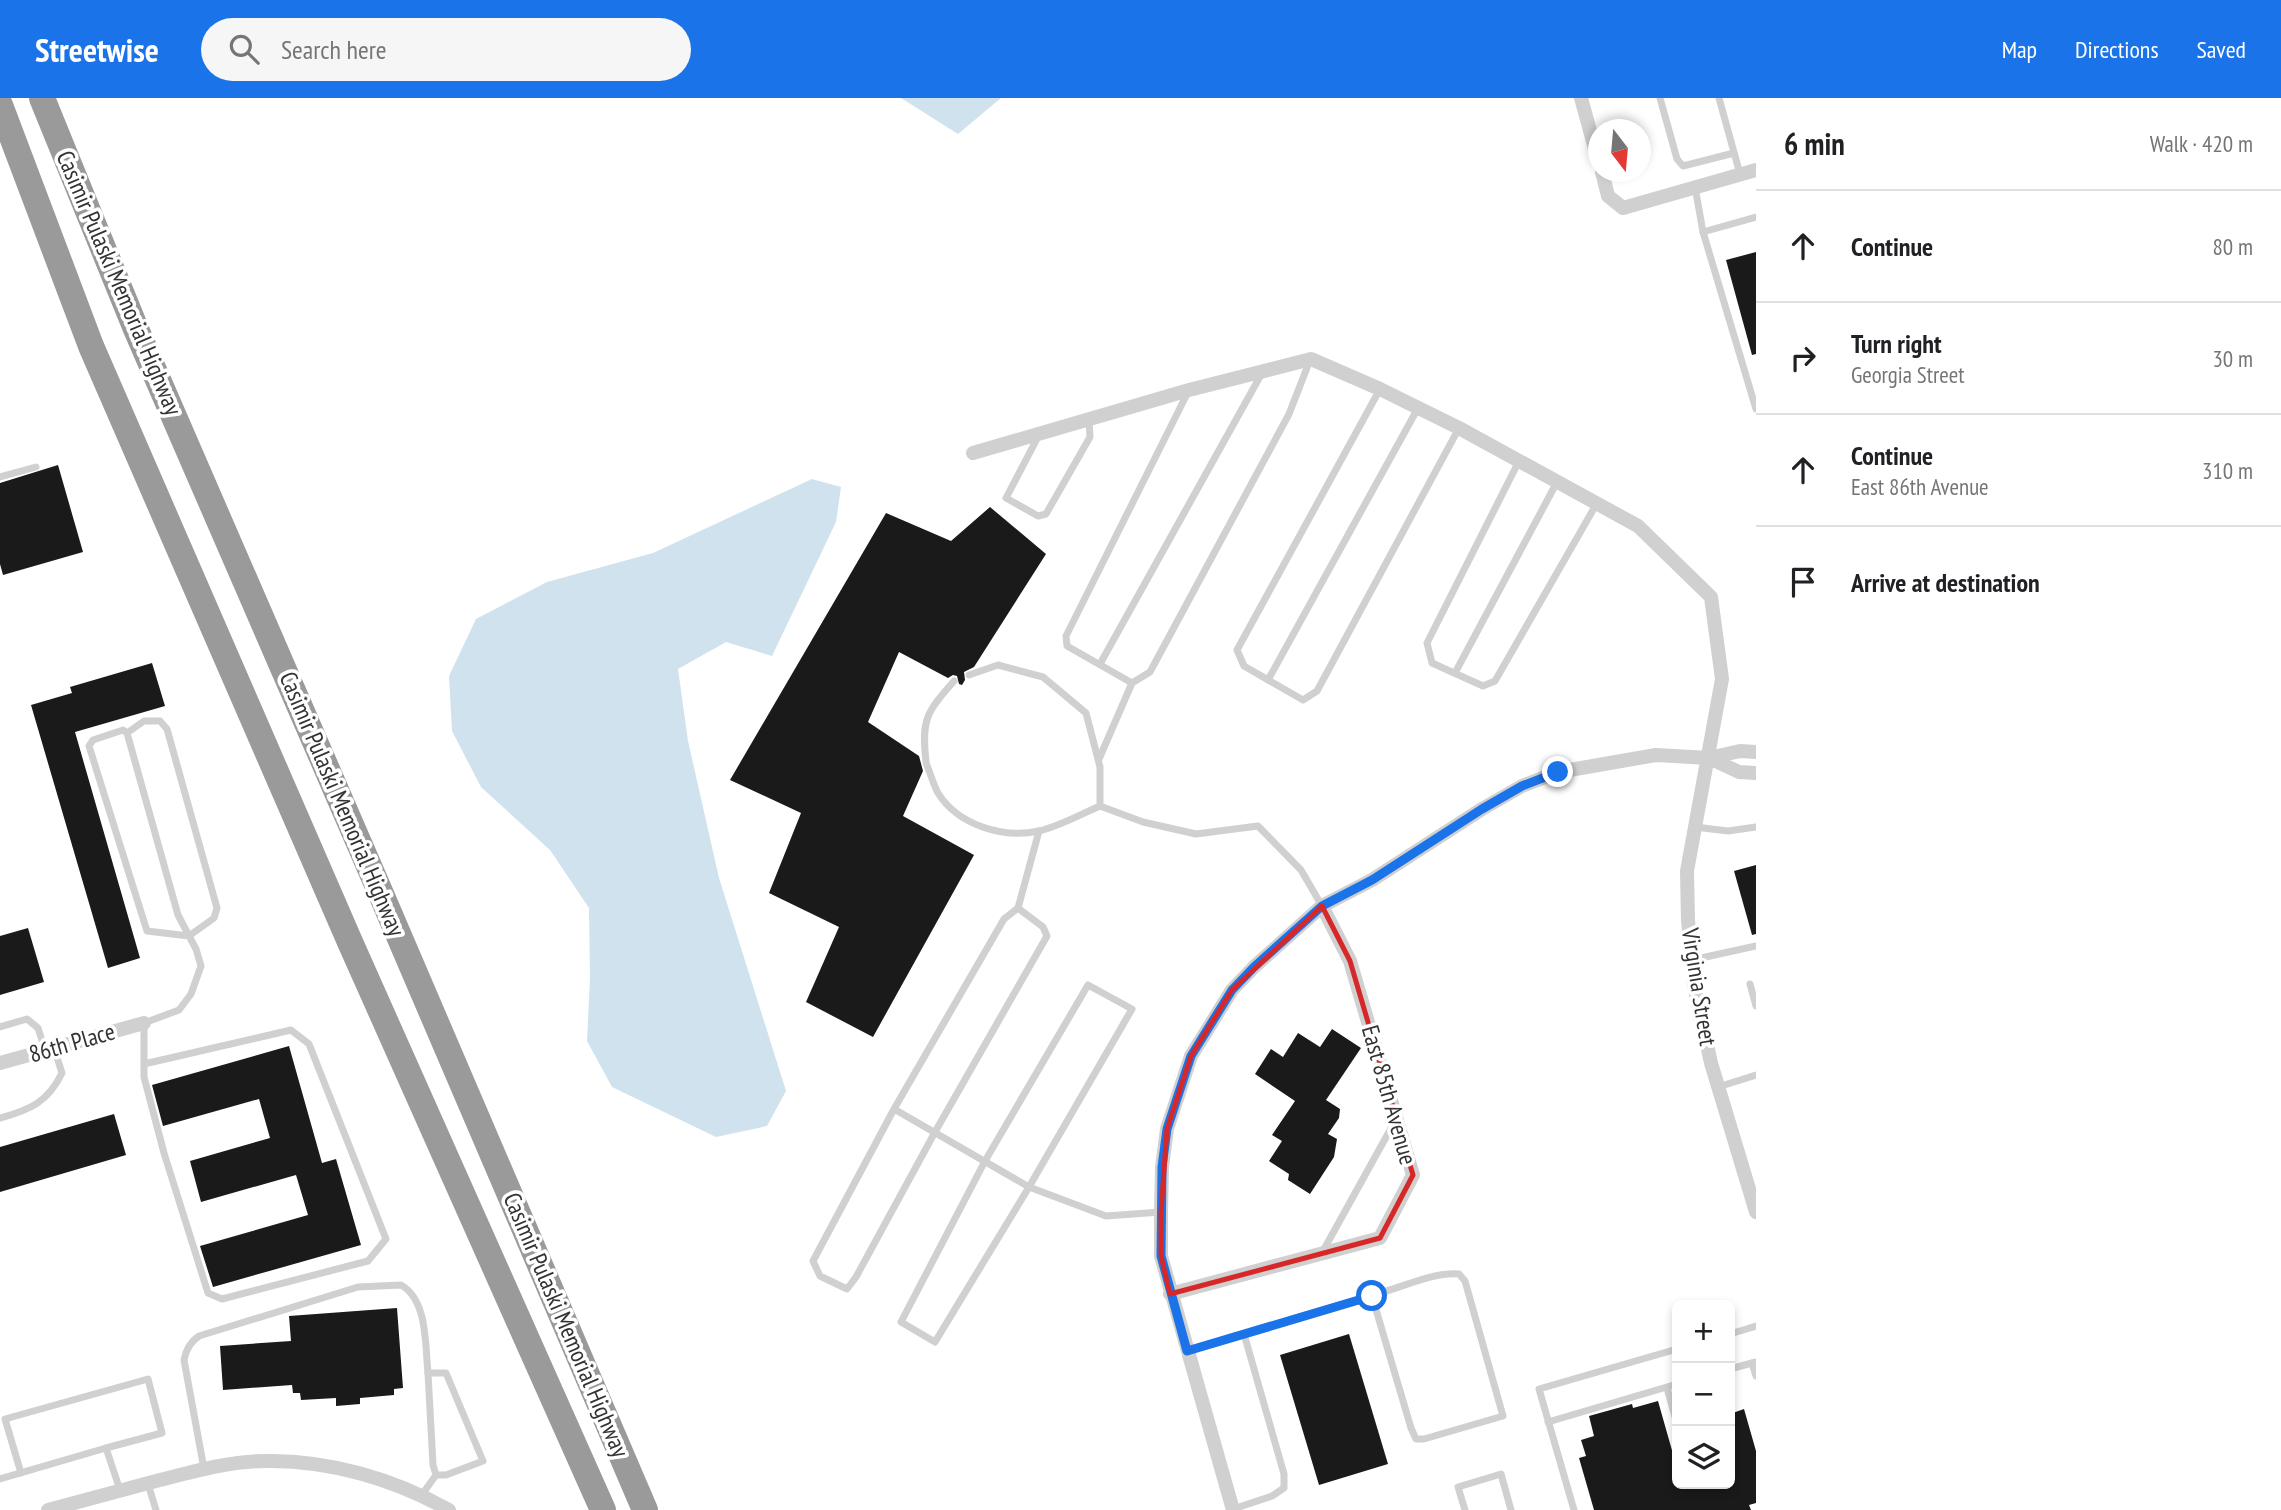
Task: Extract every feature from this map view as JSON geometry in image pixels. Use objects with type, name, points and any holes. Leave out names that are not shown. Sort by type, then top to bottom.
[{"type":"highway","name":"Casimir Pulaski Memorial Highway","points":[[42,98],[136,329],[381,892],[645,1510]]},
{"type":"highway","name":"Casimir Pulaski Memorial Highway","points":[[0,105],[97,358],[345,930],[603,1510]]},
{"type":"street","points":[[1581,98],[1588,124]]},
{"type":"street","points":[[1604,182],[1608,196],[1623,208],[1756,170]]},
{"type":"street","points":[[973,453],[1189,390],[1311,359]]},
{"type":"street","name":"Virginia Street","points":[[1311,359],[1380,389],[1458,428],[1638,526],[1711,597],[1722,679],[1687,872],[1692,961],[1694,985],[1717,1087],[1756,1212]]},
{"type":"street","points":[[1233,1509],[1161,1256],[1162,1167],[1167,1129],[1191,1056],[1232,990],[1322,906],[1372,880],[1522,786],[1558,772],[1656,755],[1709,758],[1740,751],[1756,752]]},
{"type":"street","points":[[1709,758],[1739,772],[1756,773]]},
{"type":"street","name":"East 85th Avenue","points":[[1170,1294],[1380,1238],[1413,1175],[1350,961],[1322,906]]},
{"type":"street","name":"86th Place","points":[[0,1063],[144,1023]]},
{"type":"street","points":[[48,1510],[204,1468],[265,1461],[330,1466],[391,1483],[449,1510]]},
{"type":"lane","points":[[1660,98],[1677,159],[1683,166],[1734,153]]},
{"type":"lane","points":[[1719,98],[1740,174]]},
{"type":"lane","points":[[1695,187],[1703,232],[1756,409]]},
{"type":"lane","points":[[1703,232],[1756,217]]},
{"type":"lane","points":[[1098,760],[1132,683],[1150,672],[1289,414],[1311,359]]},
{"type":"lane","points":[[1100,664],[1262,372]]},
{"type":"lane","points":[[1380,389],[1237,650],[1244,666],[1303,700],[1317,691],[1458,428]]},
{"type":"lane","points":[[1132,683],[1067,646],[1066,636],[1189,390]]},
{"type":"lane","points":[[1268,680],[1418,408]]},
{"type":"lane","points":[[1039,434],[1006,498],[1038,516],[1046,514],[1090,437],[1089,420]]},
{"type":"lane","points":[[1519,461],[1427,643],[1432,663],[1483,686],[1495,681],[1598,503]]},
{"type":"lane","points":[[0,477],[36,467]]},
{"type":"lane","points":[[1455,673],[1558,482]]},
{"type":"lane","points":[[969,675],[998,665],[1044,677],[1086,713],[1098,760],[1100,806]]},
{"type":"lane","points":[[954,681],[931,707],[923,736],[926,762],[938,793],[957,814],[983,828],[1012,833],[1039,831],[1100,806],[1143,822],[1196,834],[1258,826],[1301,870],[1322,906]]},
{"type":"lane","points":[[127,733],[144,721],[160,721],[167,729],[217,908],[214,918],[189,936],[147,931],[89,746],[93,740],[123,730],[127,733],[178,915],[189,936],[196,949],[201,966],[191,993],[179,1010],[144,1023],[144,1064],[144,1077],[164,1153],[208,1293],[222,1299],[368,1261],[386,1239],[309,1044],[291,1030],[144,1064]]},
{"type":"lane","points":[[1695,827],[1728,831],[1756,827]]},
{"type":"lane","points":[[1018,908],[1043,927],[1047,936],[935,1132],[856,1278],[847,1289],[820,1276],[813,1261],[894,1109],[1004,919],[1018,908],[1039,831]]},
{"type":"lane","points":[[1692,961],[1756,946]]},
{"type":"lane","points":[[1750,984],[1756,1006]]},
{"type":"lane","points":[[1088,985],[1132,1009],[1029,1187],[935,1342],[901,1322],[985,1161],[1088,985]]},
{"type":"lane","points":[[0,1027],[27,1019],[38,1028],[62,1073],[55,1089],[36,1105],[0,1118]]},
{"type":"lane","points":[[1717,1087],[1756,1075]]},
{"type":"lane","points":[[894,1109],[1029,1187],[1106,1216],[1161,1212]]},
{"type":"lane","points":[[1322,1253],[1396,1117]]},
{"type":"lane","points":[[1187,1351],[1372,1296],[1450,1273],[1459,1274],[1465,1281],[1503,1416],[1424,1439],[1416,1438],[1411,1429],[1372,1296]]},
{"type":"lane","points":[[204,1468],[184,1360],[193,1340],[358,1287],[401,1285],[414,1298],[419,1308],[428,1373],[433,1465],[436,1475],[425,1497]]},
{"type":"lane","points":[[1735,1332],[1756,1326]]},
{"type":"lane","points":[[1233,1509],[1272,1496],[1284,1488],[1284,1474],[1244,1334]]},
{"type":"lane","points":[[1574,1510],[1539,1389],[1672,1350]]},
{"type":"lane","points":[[1735,1368],[1754,1362],[1756,1376]]},
{"type":"lane","points":[[428,1373],[446,1373],[483,1461],[446,1475],[436,1475]]},
{"type":"lane","points":[[0,1479],[162,1433],[148,1379],[5,1419],[21,1473]]},
{"type":"lane","points":[[1548,1422],[1672,1386]]},
{"type":"lane","points":[[1667,1388],[1672,1406]]},
{"type":"lane","points":[[106,1448],[120,1491]]},
{"type":"lane","points":[[1465,1510],[1458,1486],[1501,1474],[1511,1510]]},
{"type":"lane","points":[[148,1483],[156,1510]]},
{"type":"highlighted area","points":[[1322,906],[1350,961],[1413,1175],[1380,1238],[1170,1294],[1161,1256],[1167,1129],[1191,1056],[1232,990]]},
{"type":"water","points":[[901,98],[1001,98],[958,134]]},
{"type":"water","points":[[812,479],[841,487],[836,522],[772,656],[726,642],[678,669],[688,741],[719,878],[786,1091],[767,1126],[716,1137],[612,1087],[587,1041],[589,908],[550,850],[481,787],[452,731],[449,676],[476,619],[547,582],[653,553]]},
{"type":"building","points":[[1756,252],[1756,354],[1752,355],[1726,260]]},
{"type":"building","points":[[58,465],[83,552],[3,575],[0,564],[0,483]]},
{"type":"building","points":[[990,507],[1046,554],[974,667],[964,672],[965,680],[962,685],[959,684],[957,676],[948,678],[899,652],[868,722],[919,756],[923,771],[903,816],[974,855],[873,1037],[806,1002],[839,927],[769,893],[801,813],[730,780],[886,513],[951,541]]},
{"type":"building","points":[[152,663],[165,706],[75,732],[140,958],[108,968],[31,705],[72,693],[70,687]]},
{"type":"building","points":[[1756,865],[1756,934],[1752,935],[1734,871]]},
{"type":"building","points":[[28,928],[44,982],[0,995],[0,936]]},
{"type":"building","points":[[1332,1029],[1361,1048],[1326,1100],[1340,1109],[1339,1118],[1328,1134],[1337,1139],[1334,1157],[1310,1194],[1288,1180],[1289,1174],[1269,1161],[1282,1141],[1272,1135],[1295,1101],[1255,1074],[1271,1049],[1283,1057],[1298,1033],[1320,1047]]},
{"type":"building","points":[[289,1046],[322,1163],[336,1159],[361,1245],[213,1287],[200,1246],[308,1215],[296,1175],[201,1202],[190,1161],[270,1138],[259,1099],[163,1126],[152,1085]]},
{"type":"building","points":[[114,1114],[126,1155],[0,1192],[0,1147]]},
{"type":"building","points":[[397,1308],[403,1388],[394,1389],[394,1395],[360,1398],[360,1404],[336,1406],[336,1398],[301,1400],[300,1393],[293,1393],[292,1385],[223,1390],[220,1346],[291,1341],[289,1316]]},
{"type":"building","points":[[1349,1334],[1388,1464],[1319,1485],[1280,1355]]},
{"type":"building","points":[[1658,1401],[1672,1450],[1672,1489],[1735,1489],[1735,1412],[1744,1409],[1756,1451],[1756,1503],[1749,1505],[1751,1510],[1594,1510],[1579,1458],[1586,1456],[1581,1440],[1594,1436],[1589,1416],[1632,1404],[1633,1408]]},
{"type":"route","points":[[1372,1296],[1187,1351],[1161,1256],[1161,1212],[1162,1167],[1167,1129],[1191,1056],[1232,990],[1322,906],[1372,880],[1522,786],[1558,772]]}]
